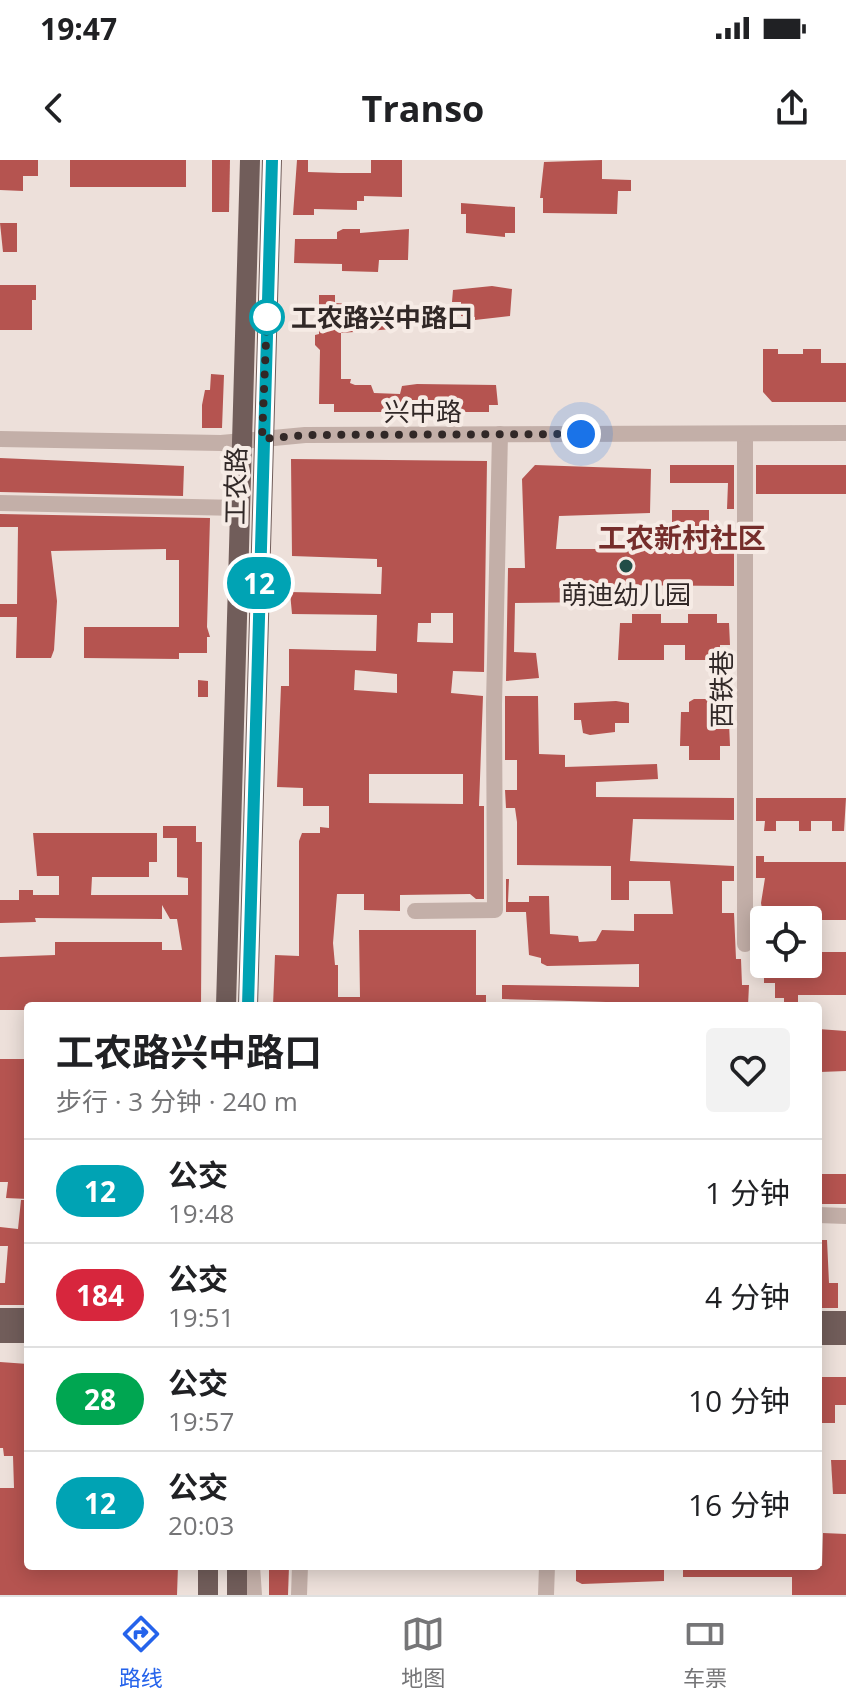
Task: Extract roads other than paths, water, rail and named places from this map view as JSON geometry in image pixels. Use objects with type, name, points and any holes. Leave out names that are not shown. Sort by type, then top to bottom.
[{"type":"main road","name":"工农路","points":[[248,1002],[252,440],[250,160]]},
{"type":"main road","name":"工农路","points":[[226,1002],[240,508],[252,440],[272,160]]},
{"type":"main road","points":[[0,1318],[24,1318]]},
{"type":"main road","points":[[822,1321],[846,1321]]},
{"type":"main road","points":[[0,1333],[24,1333]]},
{"type":"main road","points":[[822,1335],[846,1335]]},
{"type":"main road","points":[[208,1570],[208,1595]]},
{"type":"main road","points":[[237,1570],[237,1595]]},
{"type":"street","name":"兴中路","points":[[0,439],[252,440],[305,435],[846,433]]},
{"type":"street","points":[[415,911],[495,910],[494,704],[500,434]]},
{"type":"street","name":"西铁巷","points":[[745,434],[745,944]]},
{"type":"street","points":[[0,503],[240,508]]},
{"type":"street","points":[[822,1215],[846,1216]]},
{"type":"street","points":[[252,1570],[254,1595]]},
{"type":"street","points":[[299,1595],[300,1570]]},
{"type":"street","points":[[546,1595],[547,1570]]},
{"type":"place","name":"工农路兴中路口","points":[[267,317]]},
{"type":"place","name":"萌迪幼儿园","points":[[626,566]]},
{"type":"district","name":"工农新村社区","points":[[682,537]]}]
